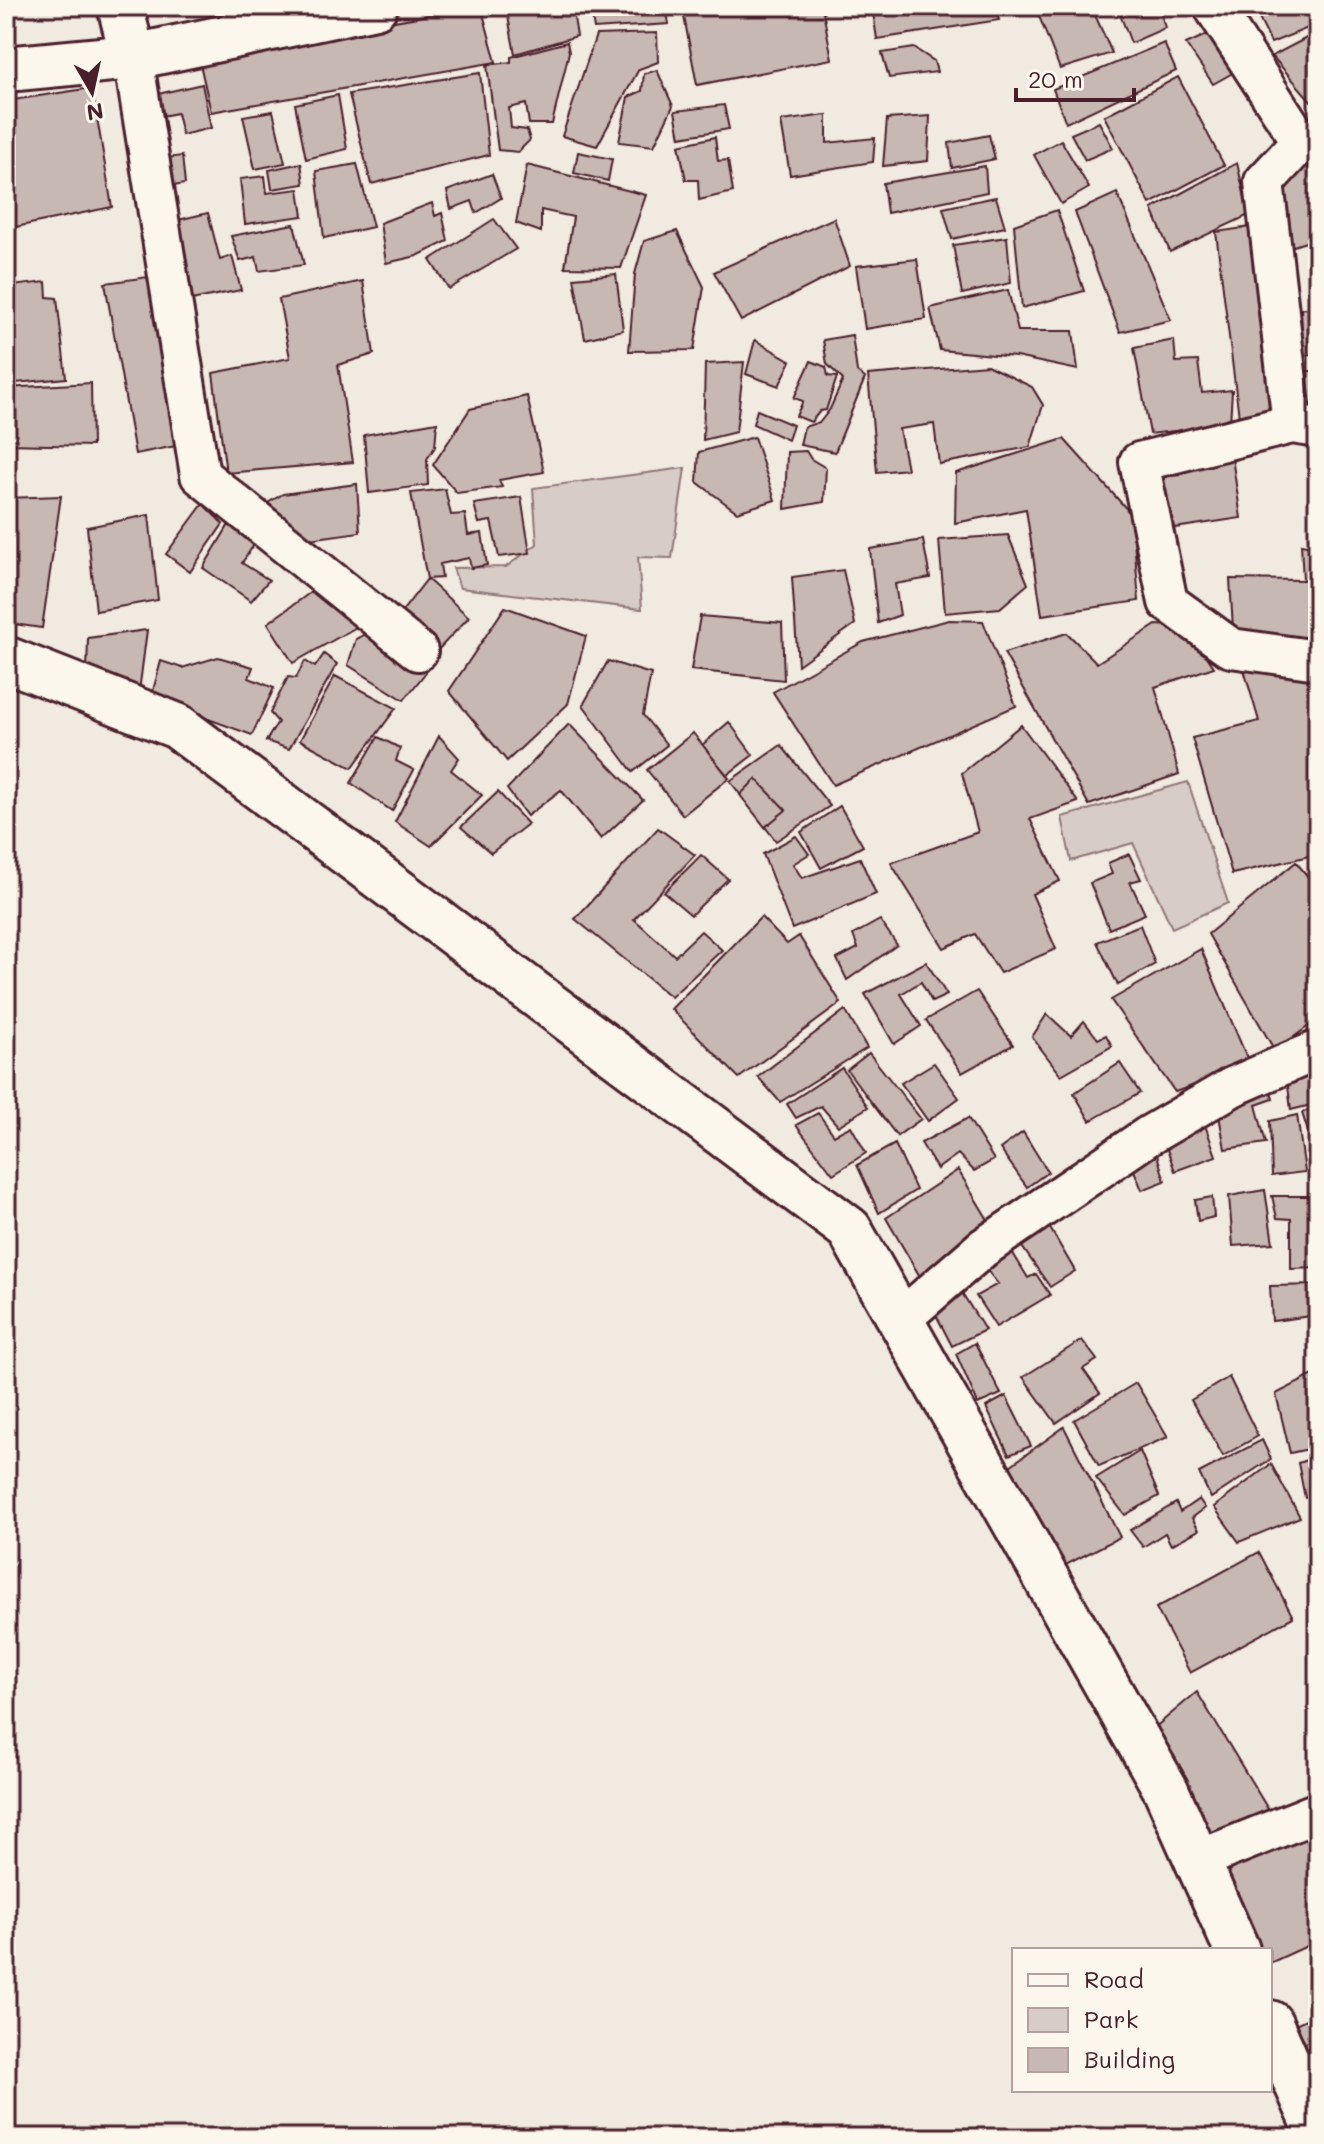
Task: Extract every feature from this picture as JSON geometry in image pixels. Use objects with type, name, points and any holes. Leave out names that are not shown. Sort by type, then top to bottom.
[{"type":"street","points":[[120,6],[133,57],[200,475],[418,651]]},
{"type":"street","points":[[6,69],[133,57],[375,6]]},
{"type":"street","points":[[1213,6],[1309,140],[1264,182],[1305,426],[1139,462],[1168,602],[1231,648],[1318,660]]},
{"type":"street","points":[[6,659],[177,726],[849,1229],[1166,1790],[1236,1948]]},
{"type":"street","points":[[901,1319],[983,1248],[1148,1136],[1232,1087],[1316,1055]]},
{"type":"street","points":[[1198,1860],[1318,1812]]},
{"type":"street","points":[[1272,2028],[1318,2132]]},
{"type":"green space","points":[[685,468],[672,558],[638,557],[642,609],[460,588],[453,568],[506,567],[537,544],[533,488]]},
{"type":"green space","points":[[1188,782],[1228,903],[1172,928],[1133,843],[1071,861],[1062,817]]},
{"type":"building","points":[[481,6],[496,62],[211,112],[198,55]]},
{"type":"building","points":[[506,6],[572,6],[577,36],[515,54]]},
{"type":"building","points":[[590,6],[666,6],[669,24],[594,29]]},
{"type":"building","points":[[682,6],[822,6],[832,59],[697,85]]},
{"type":"building","points":[[872,6],[996,6],[999,20],[877,39]]},
{"type":"building","points":[[1035,6],[1091,6],[1112,53],[1060,69]]},
{"type":"building","points":[[1125,6],[1159,6],[1165,28],[1131,43],[1118,9]]},
{"type":"building","points":[[1253,6],[1318,6],[1318,24],[1271,43]]},
{"type":"building","points":[[1224,27],[1245,66],[1213,84],[1186,44]]},
{"type":"building","points":[[1318,32],[1318,100],[1311,101],[1272,56]]},
{"type":"building","points":[[657,33],[658,62],[639,69],[597,146],[562,136],[596,35]]},
{"type":"building","points":[[567,42],[569,52],[552,124],[529,124],[526,104],[509,108],[511,128],[527,130],[530,140],[518,152],[498,150],[487,65],[511,62],[511,57]]},
{"type":"building","points":[[1164,43],[1176,71],[1066,123],[1053,89]]},
{"type":"building","points":[[914,48],[934,61],[937,72],[889,78],[882,53]]},
{"type":"building","points":[[657,70],[673,106],[654,146],[619,142],[628,97],[642,91],[644,74]]},
{"type":"building","points":[[480,73],[489,155],[371,184],[349,94]]},
{"type":"building","points":[[1178,77],[1224,165],[1150,204],[1104,116]]},
{"type":"building","points":[[202,84],[211,128],[182,135],[177,113],[152,118],[149,96]]},
{"type":"building","points":[[92,88],[112,207],[6,229],[6,101]]},
{"type":"building","points":[[338,95],[347,149],[306,159],[295,104]]},
{"type":"building","points":[[724,105],[729,129],[680,137],[675,111]]},
{"type":"building","points":[[273,111],[285,163],[255,169],[243,116]]},
{"type":"building","points":[[827,115],[827,143],[875,138],[873,162],[790,175],[781,121]]},
{"type":"building","points":[[930,116],[928,161],[883,166],[887,119]]},
{"type":"building","points":[[1099,122],[1113,148],[1085,160],[1071,134]]},
{"type":"building","points":[[989,135],[995,159],[952,168],[949,143]]},
{"type":"building","points":[[715,137],[718,161],[728,160],[733,192],[699,200],[698,180],[686,180],[679,145]]},
{"type":"building","points":[[1061,140],[1089,188],[1061,204],[1034,155]]},
{"type":"building","points":[[1318,143],[1318,238],[1278,251],[1279,178]]},
{"type":"building","points":[[578,152],[612,159],[608,181],[574,173]]},
{"type":"building","points":[[182,156],[185,184],[161,188],[157,159]]},
{"type":"building","points":[[301,163],[304,184],[272,189],[269,170]]},
{"type":"building","points":[[1237,163],[1249,215],[1170,252],[1152,209]]},
{"type":"building","points":[[357,164],[373,227],[324,238],[316,171]]},
{"type":"building","points":[[527,165],[646,195],[621,268],[565,267],[573,217],[541,210],[541,232],[516,223]]},
{"type":"building","points":[[985,166],[987,192],[887,213],[883,183]]},
{"type":"building","points":[[492,174],[501,198],[476,213],[472,201],[451,209],[447,191]]},
{"type":"building","points":[[265,176],[267,193],[299,189],[303,216],[245,224],[240,179]]},
{"type":"building","points":[[1117,193],[1171,320],[1120,332],[1075,212]]},
{"type":"building","points":[[996,197],[1005,227],[952,239],[943,208]]},
{"type":"building","points":[[432,203],[435,216],[442,213],[448,241],[417,256],[386,263],[380,223]]},
{"type":"building","points":[[1057,210],[1084,291],[1022,308],[1014,225]]},
{"type":"building","points":[[208,213],[220,260],[232,256],[241,290],[186,301],[165,223]]},
{"type":"building","points":[[834,218],[850,266],[741,321],[714,272]]},
{"type":"building","points":[[494,219],[516,249],[449,289],[430,260]]},
{"type":"building","points":[[294,224],[304,265],[259,271],[256,257],[240,261],[231,236]]},
{"type":"building","points":[[1265,225],[1279,415],[1239,417],[1216,232]]},
{"type":"building","points":[[677,231],[704,287],[694,350],[629,351],[635,274],[644,241]]},
{"type":"building","points":[[1007,237],[1011,283],[962,294],[953,245]]},
{"type":"building","points":[[917,259],[926,319],[865,329],[856,266]]},
{"type":"building","points":[[616,274],[623,330],[585,339],[574,278]]},
{"type":"building","points":[[148,277],[186,444],[135,454],[105,283]]},
{"type":"building","points":[[363,281],[374,354],[338,365],[353,462],[226,473],[213,373],[290,358],[279,299]]},
{"type":"building","points":[[46,282],[47,297],[57,298],[66,378],[6,384],[6,299],[14,298],[11,286]]},
{"type":"building","points":[[1008,290],[1018,331],[1073,331],[1078,370],[1016,357],[940,350],[930,308]]},
{"type":"building","points":[[1301,308],[1318,309],[1318,355],[1303,355]]},
{"type":"building","points":[[852,335],[857,372],[865,378],[835,452],[800,445],[804,427],[820,422],[830,409],[843,380],[827,364],[823,340]]},
{"type":"building","points":[[755,340],[791,361],[779,386],[746,374]]},
{"type":"building","points":[[1174,340],[1176,362],[1198,361],[1202,393],[1232,390],[1230,424],[1150,434],[1134,348]]},
{"type":"building","points":[[811,361],[826,367],[828,376],[837,377],[826,410],[820,411],[811,422],[796,416],[803,401],[794,398]]},
{"type":"building","points":[[744,362],[736,432],[703,440],[705,364]]},
{"type":"building","points":[[987,365],[1032,387],[1043,405],[1030,447],[939,464],[934,424],[899,429],[907,469],[877,472],[868,375]]},
{"type":"building","points":[[1295,371],[1318,371],[1318,424],[1298,419]]},
{"type":"building","points":[[91,383],[92,446],[6,444],[6,388]]},
{"type":"building","points":[[527,396],[544,472],[499,480],[502,487],[457,493],[433,465],[470,409]]},
{"type":"building","points":[[757,410],[793,425],[788,440],[753,424]]},
{"type":"building","points":[[437,422],[435,447],[427,459],[428,485],[369,493],[364,435]]},
{"type":"building","points":[[1316,433],[1318,538],[1314,538]]},
{"type":"building","points":[[754,437],[775,500],[737,512],[697,482],[699,452]]},
{"type":"building","points":[[1064,439],[1132,515],[1139,601],[1042,615],[1026,509],[955,523],[956,473]]},
{"type":"building","points":[[1230,444],[1241,518],[1161,530],[1151,478],[1180,475],[1177,461]]},
{"type":"building","points":[[806,451],[811,459],[826,468],[824,502],[785,509],[787,452]]},
{"type":"building","points":[[357,484],[360,532],[295,541],[254,511],[283,494]]},
{"type":"building","points":[[445,489],[451,515],[465,514],[468,535],[482,533],[487,565],[471,568],[469,558],[440,564],[442,578],[427,579],[411,493]]},
{"type":"building","points":[[61,496],[42,628],[6,623],[6,498]]},
{"type":"building","points":[[521,497],[530,553],[499,557],[491,521],[479,523],[474,504]]},
{"type":"building","points":[[203,504],[223,524],[190,572],[166,554]]},
{"type":"building","points":[[149,515],[158,600],[96,611],[87,527]]},
{"type":"building","points":[[230,523],[257,540],[242,563],[269,580],[251,601],[203,568]]},
{"type":"building","points":[[1008,535],[1028,584],[1000,608],[945,613],[939,540]]},
{"type":"building","points":[[923,540],[930,578],[895,584],[900,615],[878,623],[870,549]]},
{"type":"building","points":[[1301,544],[1318,547],[1318,653],[1234,645],[1230,579],[1303,580]]},
{"type":"building","points":[[843,570],[855,624],[798,665],[792,577]]},
{"type":"building","points":[[427,579],[469,617],[437,651],[394,622]]},
{"type":"building","points":[[318,587],[358,626],[293,663],[268,623]]},
{"type":"building","points":[[505,607],[586,636],[568,704],[507,761],[449,691]]},
{"type":"building","points":[[700,616],[782,623],[784,680],[691,670]]},
{"type":"building","points":[[949,620],[983,621],[1016,706],[833,785],[773,692],[863,642]]},
{"type":"building","points":[[1156,625],[1188,627],[1214,667],[1155,687],[1179,774],[1089,805],[1004,653],[1067,633],[1097,663]]},
{"type":"building","points":[[147,630],[139,692],[87,673],[88,638]]},
{"type":"building","points":[[373,630],[430,667],[404,700],[348,665],[356,639]]},
{"type":"building","points":[[324,654],[337,664],[289,749],[266,741],[278,722],[270,713],[288,677],[296,678],[305,661],[315,667]]},
{"type":"building","points":[[218,657],[253,667],[249,678],[274,688],[252,735],[151,698],[161,661],[182,668]]},
{"type":"building","points":[[608,661],[651,674],[643,715],[667,745],[633,772],[583,705]]},
{"type":"building","points":[[1242,663],[1318,675],[1318,854],[1232,874],[1192,738],[1259,721]]},
{"type":"building","points":[[335,676],[396,708],[352,768],[300,740]]},
{"type":"building","points":[[729,722],[753,755],[727,775],[702,745]]},
{"type":"building","points":[[569,724],[643,800],[601,839],[561,790],[527,816],[507,789]]},
{"type":"building","points":[[1021,725],[1078,802],[1030,819],[1060,881],[1032,894],[1056,949],[1000,973],[975,934],[944,948],[891,863],[978,832],[962,773]]},
{"type":"building","points":[[693,733],[729,778],[683,815],[647,770]]},
{"type":"building","points":[[439,736],[459,758],[451,770],[482,795],[431,846],[395,822]]},
{"type":"building","points":[[378,737],[400,748],[396,761],[414,770],[392,811],[351,783]]},
{"type":"building","points":[[781,745],[830,806],[776,841],[730,781]]},
{"type":"building","points":[[756,779],[786,810],[765,827],[740,795]]},
{"type":"building","points":[[498,792],[528,824],[491,853],[461,827]]},
{"type":"building","points":[[840,806],[863,846],[821,868],[801,832]]},
{"type":"building","points":[[658,828],[695,855],[634,919],[675,956],[701,931],[722,950],[671,997],[575,919]]},
{"type":"building","points":[[796,836],[809,854],[793,864],[802,878],[860,858],[876,894],[792,929],[763,854]]},
{"type":"building","points":[[1129,854],[1141,879],[1130,882],[1145,914],[1109,929],[1090,883],[1112,874],[1108,863]]},
{"type":"building","points":[[701,855],[728,879],[691,915],[664,892]]},
{"type":"building","points":[[1296,862],[1318,889],[1318,1019],[1275,1051],[1208,934]]},
{"type":"building","points":[[761,917],[787,944],[799,936],[841,1003],[739,1078],[671,1009]]},
{"type":"building","points":[[880,920],[897,945],[847,980],[837,959],[858,948],[853,935]]},
{"type":"building","points":[[1140,925],[1155,964],[1118,985],[1097,942]]},
{"type":"building","points":[[1201,949],[1250,1065],[1175,1092],[1111,1000]]},
{"type":"building","points":[[926,962],[947,995],[932,1002],[921,982],[901,994],[921,1026],[894,1044],[865,994]]},
{"type":"building","points":[[977,991],[1013,1045],[962,1073],[926,1020]]},
{"type":"building","points":[[845,1010],[867,1048],[780,1102],[758,1077]]},
{"type":"building","points":[[1047,1014],[1071,1036],[1084,1021],[1098,1039],[1106,1035],[1112,1046],[1061,1075],[1032,1037]]},
{"type":"building","points":[[869,1053],[921,1119],[897,1136],[847,1070]]},
{"type":"building","points":[[934,1063],[959,1098],[928,1121],[901,1083]]},
{"type":"building","points":[[1120,1063],[1140,1093],[1090,1121],[1074,1093]]},
{"type":"building","points":[[1315,1065],[1318,1086],[1308,1088],[1311,1105],[1291,1110],[1286,1070]]},
{"type":"building","points":[[842,1068],[868,1107],[838,1126],[821,1106],[796,1118],[787,1104]]},
{"type":"building","points":[[1268,1080],[1273,1099],[1256,1105],[1266,1143],[1225,1149],[1217,1104]]},
{"type":"building","points":[[1318,1105],[1318,1162],[1302,1113]]},
{"type":"building","points":[[1200,1111],[1216,1156],[1175,1171],[1161,1133]]},
{"type":"building","points":[[818,1113],[834,1135],[851,1126],[866,1153],[833,1174],[796,1125]]},
{"type":"building","points":[[1297,1115],[1305,1172],[1272,1176],[1270,1121]]},
{"type":"building","points":[[968,1118],[994,1160],[974,1171],[958,1154],[937,1169],[921,1143]]},
{"type":"building","points":[[1023,1132],[1048,1172],[1027,1187],[1000,1149]]},
{"type":"building","points":[[1153,1142],[1165,1181],[1142,1190],[1128,1156]]},
{"type":"building","points":[[895,1144],[916,1190],[879,1213],[857,1165]]},
{"type":"building","points":[[958,1170],[996,1233],[922,1280],[886,1218]]},
{"type":"building","points":[[1265,1190],[1273,1243],[1233,1246],[1229,1196]]},
{"type":"building","points":[[1272,1196],[1316,1196],[1318,1268],[1291,1269],[1291,1219],[1277,1218]]},
{"type":"building","points":[[1212,1197],[1214,1217],[1198,1221],[1195,1200]]},
{"type":"building","points":[[1047,1223],[1075,1271],[1050,1287],[1018,1241]]},
{"type":"building","points":[[1011,1250],[1028,1278],[1036,1274],[1050,1295],[996,1327],[976,1296],[998,1284],[986,1269]]},
{"type":"building","points":[[1318,1285],[1318,1315],[1272,1321],[1270,1286]]},
{"type":"building","points":[[959,1288],[985,1330],[952,1346],[932,1307]]},
{"type":"building","points":[[1082,1340],[1097,1360],[1083,1369],[1100,1393],[1056,1423],[1023,1377]]},
{"type":"building","points":[[975,1343],[1001,1394],[978,1404],[956,1354]]},
{"type":"building","points":[[1317,1373],[1318,1447],[1290,1453],[1276,1394]]},
{"type":"building","points":[[1229,1377],[1258,1436],[1223,1456],[1191,1400]]},
{"type":"building","points":[[1136,1383],[1168,1437],[1099,1466],[1074,1420]]},
{"type":"building","points":[[1006,1396],[1031,1446],[1009,1455],[986,1407]]},
{"type":"building","points":[[1064,1427],[1120,1537],[1060,1568],[1010,1466]]},
{"type":"building","points":[[1262,1440],[1271,1459],[1211,1498],[1199,1473]]},
{"type":"building","points":[[1140,1451],[1159,1496],[1125,1515],[1096,1478]]},
{"type":"building","points":[[1318,1456],[1318,1493],[1305,1498],[1298,1463]]},
{"type":"building","points":[[1271,1464],[1300,1517],[1239,1542],[1214,1507]]},
{"type":"building","points":[[1199,1499],[1205,1508],[1192,1518],[1199,1530],[1171,1545],[1165,1533],[1143,1547],[1130,1530],[1176,1503],[1180,1512]]},
{"type":"building","points":[[1259,1552],[1293,1617],[1190,1673],[1156,1608]]},
{"type":"building","points":[[1197,1692],[1274,1819],[1200,1852],[1147,1734]]},
{"type":"building","points":[[1301,1829],[1318,1863],[1318,1941],[1272,1962],[1272,1948],[1250,1948],[1207,1872]]},
{"type":"building","points":[[1318,2013],[1318,2068],[1299,2076],[1281,2031]]}]
